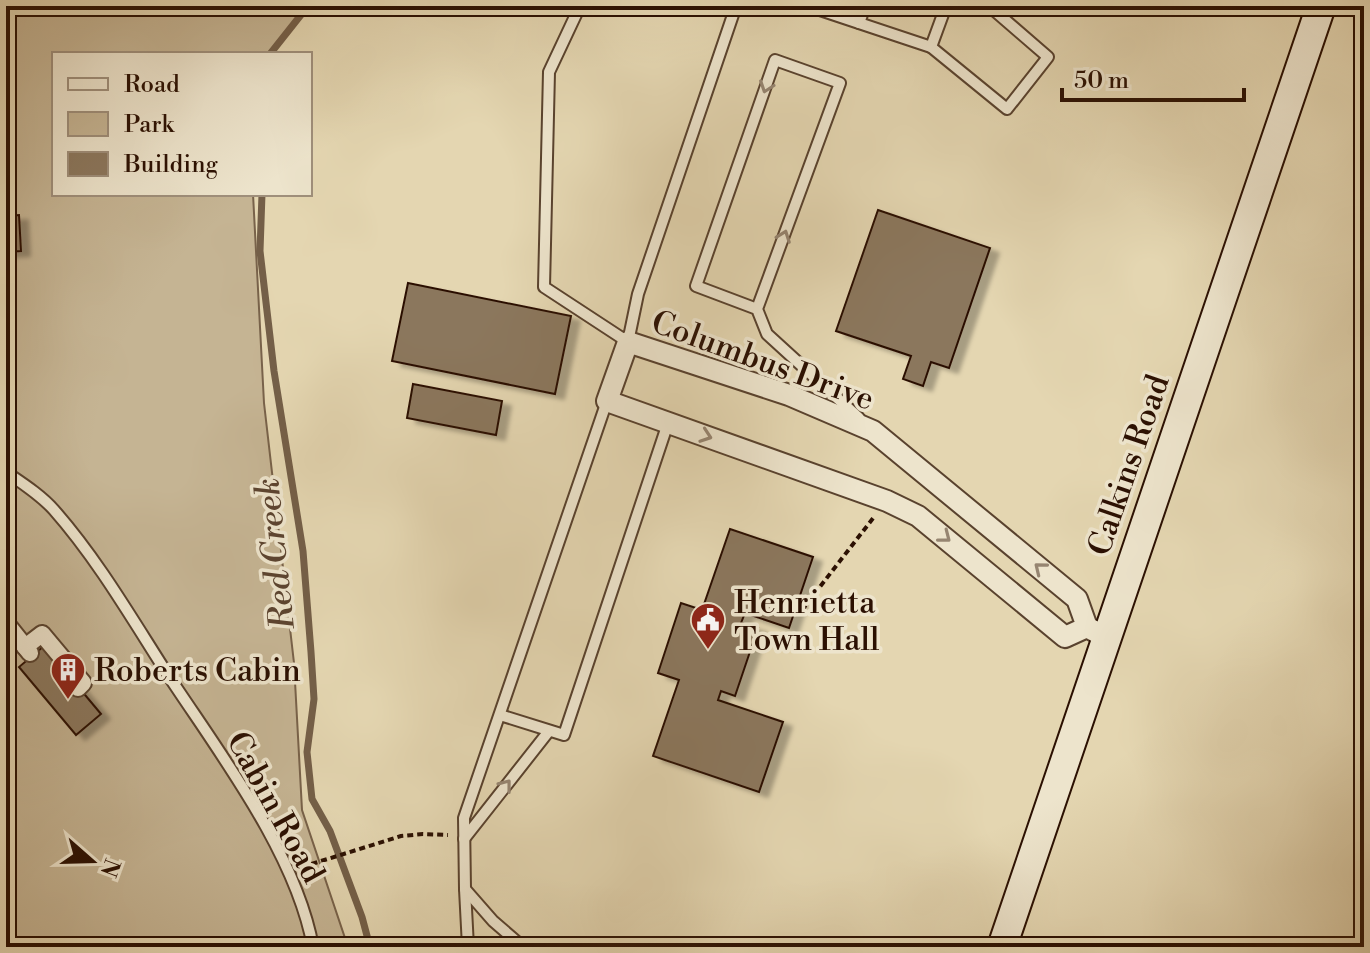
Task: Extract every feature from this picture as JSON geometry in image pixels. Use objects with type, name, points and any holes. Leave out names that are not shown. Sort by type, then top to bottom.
[{"type":"main road","name":"Calkins Road","points":[[1002,947],[1096,632],[1321,6]]},
{"type":"street","points":[[628,342],[607,401],[887,501],[918,516],[1065,637],[1096,632]]},
{"type":"street","name":"Columbus Drive","points":[[628,342],[789,395],[873,431],[1077,599],[1096,632]]},
{"type":"street","points":[[6,623],[29,652],[42,634],[83,683],[78,688]]},
{"type":"lane","points":[[580,6],[549,72],[544,287],[628,342],[638,294],[736,6]]},
{"type":"lane","points":[[808,6],[931,47],[1007,109],[1048,57],[989,6]]},
{"type":"lane","points":[[859,23],[865,6]]},
{"type":"lane","points":[[931,47],[946,6]]},
{"type":"lane","points":[[757,309],[696,286],[775,60],[840,83],[757,309],[767,334],[873,431]]},
{"type":"lane","points":[[468,947],[464,818],[607,401]]},
{"type":"lane","points":[[500,715],[564,735],[668,423]]},
{"type":"lane","name":"Cabin Road","points":[[6,472],[51,507],[86,548],[246,795],[288,871],[309,923],[313,947]]},
{"type":"lane","points":[[464,839],[549,731]]},
{"type":"lane","points":[[465,889],[493,921],[523,947]]},
{"type":"path","points":[[802,610],[887,501]]},
{"type":"path","points":[[288,871],[401,836],[452,836]]},
{"type":"green space","points":[[6,6],[308,6],[272,52],[52,52],[52,196],[253,196],[264,403],[294,663],[302,810],[348,947],[6,947]]},
{"type":"building","points":[[878,210],[990,248],[949,368],[931,362],[923,386],[903,379],[911,356],[836,331]]},
{"type":"building","points":[[19,215],[21,251],[6,252],[6,216]]},
{"type":"building","points":[[408,283],[571,316],[555,394],[392,361]]},
{"type":"building","points":[[413,384],[502,401],[496,435],[407,418]]},
{"type":"building","name":"Henrietta Town Hall","points":[[730,529],[813,557],[789,628],[745,613],[741,623],[758,628],[735,696],[721,691],[718,700],[783,722],[759,792],[653,756],[679,680],[658,673],[681,603],[702,610]]},
{"type":"building","name":"Roberts Cabin","points":[[44,646],[101,714],[76,735],[19,667]]},
{"type":"waterway","name":"Red Creek","points":[[272,52],[308,6]]},
{"type":"waterway","name":"Red Creek","points":[[262,196],[260,251],[274,371],[303,551],[314,699],[307,752],[312,799],[330,831],[370,947]]},
{"type":"place","name":"Henrietta Town Hall","points":[[708,651]]},
{"type":"place","name":"Roberts Cabin","points":[[68,701]]}]
